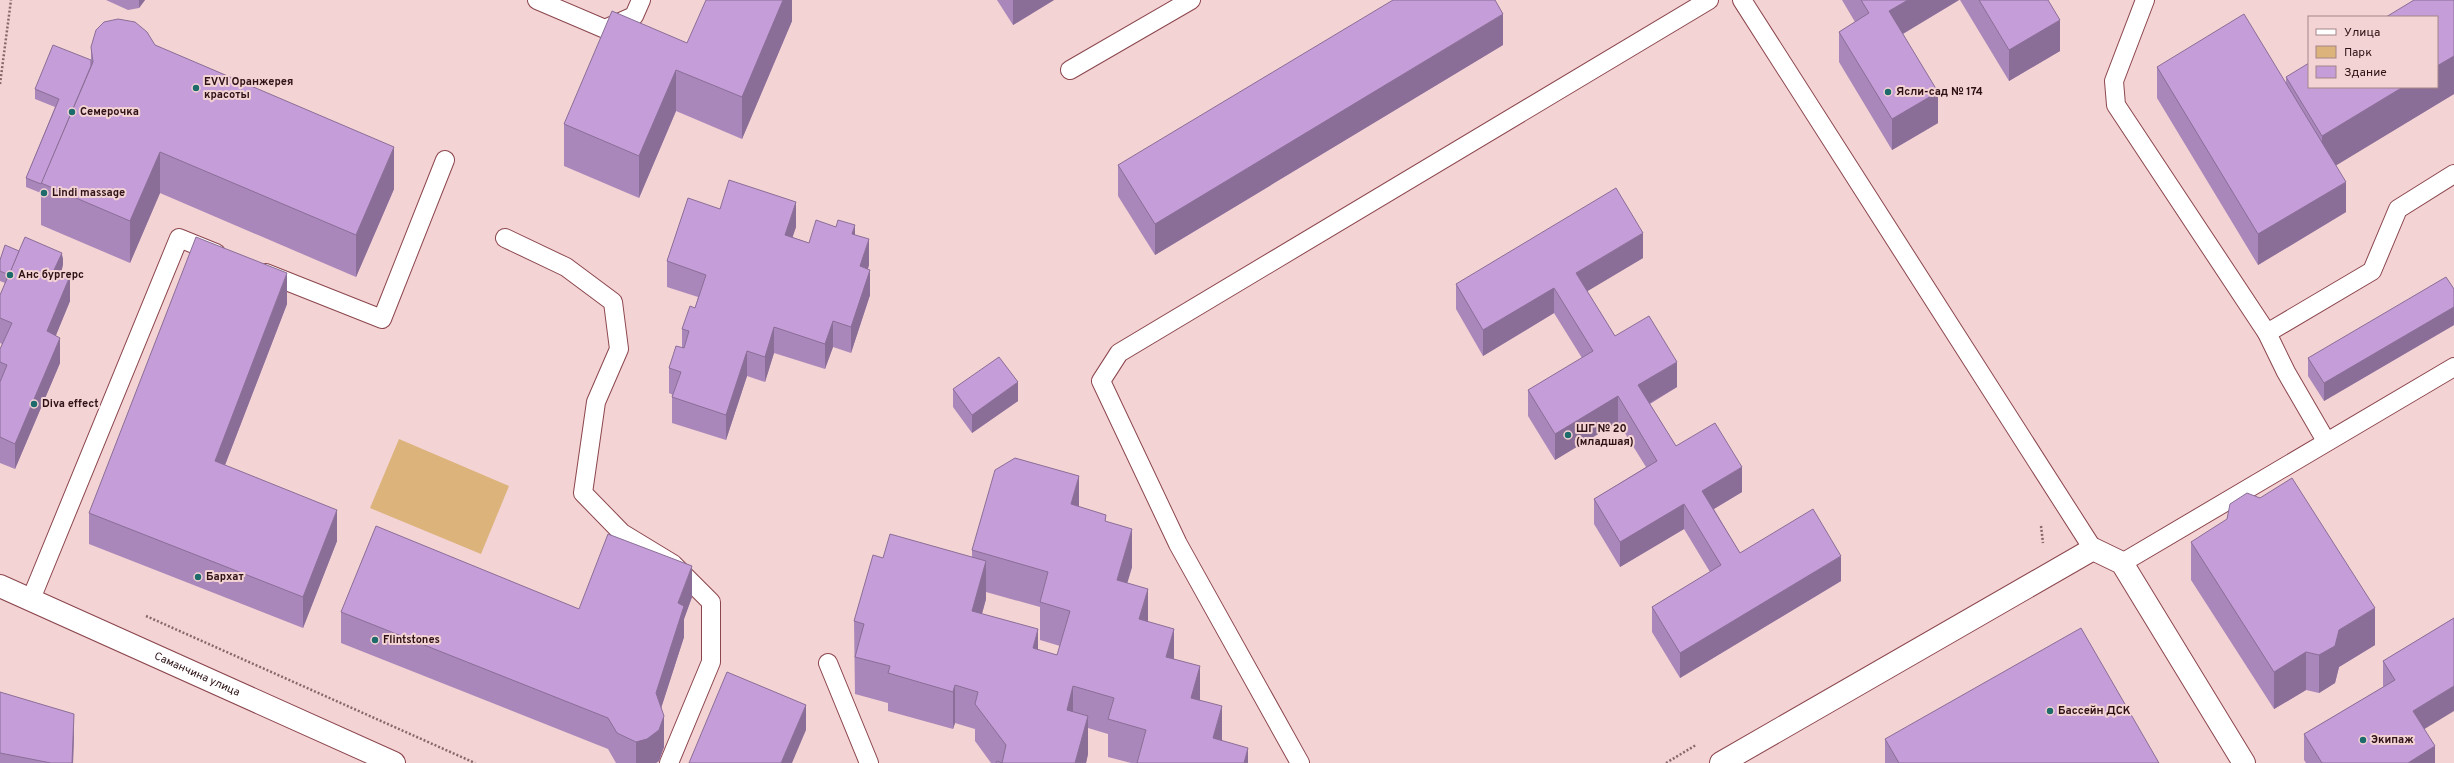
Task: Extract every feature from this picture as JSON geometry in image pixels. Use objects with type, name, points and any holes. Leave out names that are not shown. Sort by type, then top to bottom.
[{"type":"street","points":[[1721,763],[2093,549],[2122,563],[2244,763]]},
{"type":"street","name":"Саманчина улица","points":[[0,586],[394,763]]},
{"type":"lane","points":[[537,0],[605,29],[634,16],[641,0]]},
{"type":"lane","points":[[1070,70],[1191,0]]},
{"type":"lane","points":[[1300,763],[1178,544],[1101,381],[1119,353],[1709,0]]},
{"type":"lane","points":[[1742,0],[2093,549]]},
{"type":"lane","points":[[2145,0],[2114,81],[2116,105],[2267,333],[2286,372],[2326,441]]},
{"type":"lane","points":[[252,267],[382,319],[445,160]]},
{"type":"lane","points":[[2267,333],[2372,271],[2398,209],[2454,174]]},
{"type":"lane","points":[[31,599],[179,238],[230,258]]},
{"type":"lane","points":[[505,238],[566,267],[613,302],[619,349],[596,402],[583,493],[622,533],[673,564],[711,602],[711,662],[669,763]]},
{"type":"lane","points":[[2122,563],[2326,441],[2454,367]]},
{"type":"lane","points":[[828,663],[870,763]]},
{"type":"path","points":[[0,84],[11,0]]},
{"type":"path","points":[[2041,526],[2044,545]]},
{"type":"path","points":[[269,670],[474,763]]},
{"type":"green space","points":[[399,439],[509,486],[481,554],[370,508]]},
{"type":"building","points":[[706,0],[783,0],[742,97],[676,70],[639,156],[564,124],[612,11],[687,43]]},
{"type":"building","points":[[1393,0],[1495,0],[1503,14],[1155,224],[1118,165]]},
{"type":"building","points":[[1861,0],[1908,0],[1889,11],[1938,92],[1892,119],[1839,32],[1869,13]]},
{"type":"building","points":[[1979,0],[2048,0],[2060,20],[2009,50]]},
{"type":"building","points":[[2414,0],[2454,0],[2454,56],[2438,65],[2438,16],[2388,16]]},
{"type":"building","points":[[2244,14],[2346,182],[2258,234],[2157,67]]},
{"type":"building","points":[[118,19],[135,22],[147,32],[155,45],[394,147],[356,235],[160,152],[130,221],[41,183],[93,62],[91,47],[96,30],[104,22]]},
{"type":"building","points":[[53,45],[91,60],[91,66],[41,184],[26,178],[59,99],[35,89]]},
{"type":"building","points":[[2308,64],[2308,88],[2401,88],[2322,136],[2286,77]]},
{"type":"building","points":[[729,180],[796,202],[785,235],[809,243],[816,220],[836,227],[838,220],[855,225],[852,234],[869,239],[860,266],[870,270],[851,327],[833,321],[825,344],[774,327],[765,357],[747,351],[726,415],[672,397],[681,372],[669,368],[676,346],[684,348],[689,331],[682,329],[690,306],[695,308],[706,275],[667,261],[688,198],[720,209]]},
{"type":"building","points":[[1616,188],[1643,233],[1576,273],[1615,336],[1649,316],[1677,362],[1638,385],[1676,446],[1715,423],[1742,467],[1702,491],[1740,553],[1813,509],[1841,556],[1680,653],[1652,607],[1721,565],[1684,504],[1620,542],[1594,499],[1657,461],[1618,396],[1555,434],[1528,390],[1593,351],[1554,288],[1483,330],[1456,284]]},
{"type":"building","points":[[25,237],[62,253],[54,270],[70,276],[47,331],[60,338],[15,444],[0,437],[0,382],[7,365],[0,362],[0,349],[12,323],[0,318],[0,295]]},
{"type":"building","points":[[196,237],[287,273],[215,461],[337,510],[303,597],[89,513]]},
{"type":"building","points":[[5,245],[19,251],[9,275],[0,271],[0,260]]},
{"type":"building","points":[[2446,277],[2454,289],[2454,307],[2324,383],[2308,358]]},
{"type":"building","points":[[999,357],[1018,382],[972,415],[953,389]]},
{"type":"building","points":[[1015,458],[1079,476],[1071,504],[1106,515],[1105,521],[1132,529],[1117,580],[1148,589],[1139,619],[1174,629],[1166,657],[1200,666],[1191,698],[1222,706],[1213,738],[1248,748],[1244,763],[1137,763],[1146,730],[1108,719],[1114,698],[1073,686],[1067,710],[1088,716],[1075,763],[1002,763],[1006,745],[975,704],[978,692],[955,685],[953,692],[888,673],[890,666],[855,657],[864,624],[854,621],[873,555],[883,558],[890,534],[986,561],[972,611],[1038,629],[1033,648],[1057,655],[1070,611],[1040,602],[1048,572],[972,550],[995,470]]},
{"type":"building","points":[[2292,478],[2375,608],[2339,630],[2335,646],[2319,655],[2306,652],[2274,672],[2191,542],[2227,519],[2230,504],[2247,493],[2260,498]]},
{"type":"building","points":[[376,526],[579,609],[608,534],[692,566],[678,603],[684,606],[656,693],[664,716],[659,730],[647,739],[636,742],[617,733],[608,718],[341,612]]},
{"type":"building","points":[[2454,618],[2454,686],[2413,711],[2435,746],[2408,763],[2322,763],[2304,734],[2395,680],[2383,661]]},
{"type":"building","name":"Бассейн ДСК","points":[[2081,628],[2159,763],[1899,763],[1885,739]]},
{"type":"building","points":[[727,672],[806,705],[781,763],[689,763]]},
{"type":"building","points":[[0,692],[74,714],[72,763],[51,763],[0,753]]},
{"type":"place","name":"EVVI Оранжерея красоты","points":[[196,88]]},
{"type":"place","name":"Ясли-сад № 174","points":[[1888,92]]},
{"type":"place","name":"Семерочка","points":[[72,112]]},
{"type":"place","name":"Lindi massage","points":[[44,193]]},
{"type":"place","name":"Анс бургерс","points":[[10,275]]},
{"type":"place","name":"Diva effect","points":[[34,404]]},
{"type":"place","name":"ШГ № 20 (младшая)","points":[[1568,435]]},
{"type":"place","name":"Бархат","points":[[198,577]]},
{"type":"place","name":"Flintstones","points":[[375,640]]},
{"type":"place","name":"Бассейн ДСК","points":[[2050,711]]},
{"type":"place","name":"Экипаж","points":[[2363,740]]}]
